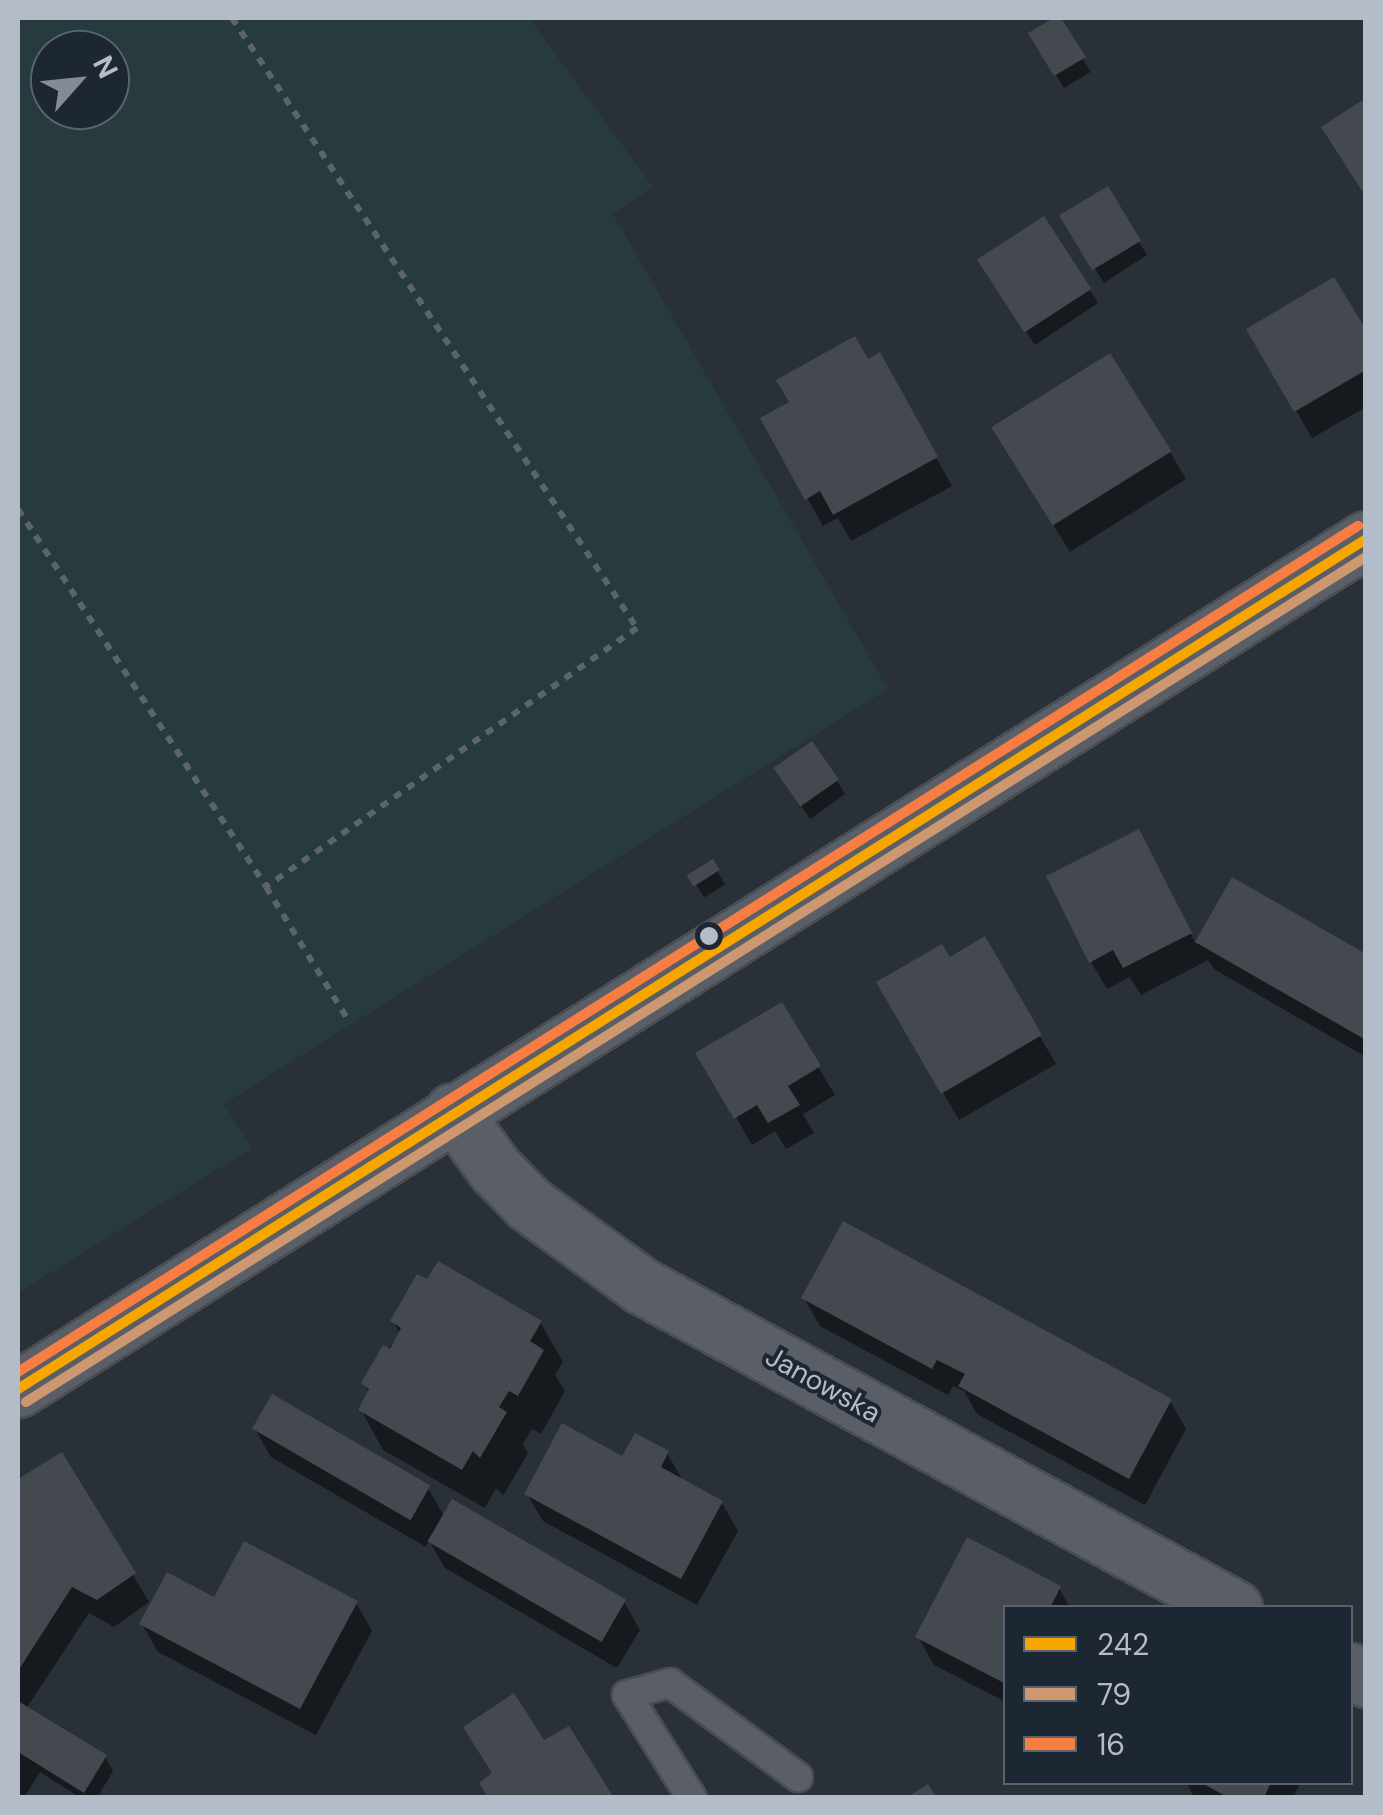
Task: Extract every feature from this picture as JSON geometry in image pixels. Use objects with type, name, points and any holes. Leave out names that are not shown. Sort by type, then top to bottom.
[{"type":"street","points":[[18,1389],[453,1111],[1366,539]]},
{"type":"street","name":"Janowska","points":[[453,1111],[494,1168],[529,1204],[642,1286],[1228,1605]]},
{"type":"lane","points":[[692,1798],[626,1695],[670,1684],[798,1776]]},
{"type":"path","points":[[232,18],[637,628],[266,887]]},
{"type":"path","points":[[18,509],[266,887],[350,1023]]},
{"type":"green space","points":[[18,18],[529,18],[653,187],[613,214],[888,689],[224,1104],[252,1148],[18,1293]]},
{"type":"building","points":[[1061,18],[1086,57],[1054,76],[1028,33]]},
{"type":"building","points":[[1366,98],[1366,197],[1321,127]]},
{"type":"building","points":[[1108,186],[1141,241],[1092,270],[1059,215]]},
{"type":"building","points":[[1044,216],[1091,289],[1024,333],[977,260]]},
{"type":"building","points":[[1334,277],[1366,330],[1366,370],[1294,412],[1246,329]]},
{"type":"building","points":[[855,336],[868,359],[880,352],[938,457],[833,515],[820,491],[805,500],[760,418],[789,402],[776,380]]},
{"type":"building","points":[[1110,353],[1171,451],[1053,526],[991,427]]},
{"type":"building","points":[[812,741],[839,780],[800,806],[773,768]]},
{"type":"building","points":[[1139,829],[1192,933],[1123,968],[1113,950],[1089,963],[1046,876]]},
{"type":"building","points":[[713,859],[720,870],[694,886],[687,875]]},
{"type":"building","points":[[1232,877],[1366,954],[1366,1040],[1195,942]]},
{"type":"building","points":[[985,936],[1042,1035],[941,1094],[876,982],[942,944],[950,957]]},
{"type":"building","points":[[782,1002],[821,1066],[788,1086],[800,1105],[768,1123],[757,1105],[734,1119],[695,1053]]},
{"type":"building","points":[[843,1221],[1172,1399],[1129,1479],[958,1386],[965,1374],[937,1360],[932,1369],[801,1298]]},
{"type":"building","points":[[438,1261],[542,1321],[530,1341],[544,1350],[518,1396],[509,1391],[499,1407],[507,1412],[480,1458],[473,1451],[462,1470],[358,1410],[369,1389],[361,1383],[383,1345],[390,1349],[401,1328],[390,1321],[417,1274],[427,1279]]},
{"type":"building","points":[[272,1394],[430,1486],[410,1520],[252,1429]]},
{"type":"building","points":[[562,1423],[622,1456],[635,1433],[669,1451],[661,1467],[723,1501],[681,1579],[524,1494]]},
{"type":"building","points":[[62,1452],[136,1573],[97,1600],[72,1587],[18,1671],[18,1479]]},
{"type":"building","points":[[452,1499],[626,1600],[602,1642],[428,1541]]},
{"type":"building","points":[[967,1537],[1061,1586],[1052,1605],[1003,1605],[1003,1682],[915,1637]]},
{"type":"building","points":[[244,1541],[358,1601],[300,1709],[139,1624],[167,1572],[214,1597]]},
{"type":"building","points":[[514,1693],[544,1740],[569,1726],[614,1798],[488,1798],[479,1783],[492,1773],[463,1727]]},
{"type":"building","points":[[18,1701],[107,1755],[84,1793],[18,1752]]},
{"type":"building","points":[[928,1784],[937,1798],[906,1798]]},
{"type":"building","points":[[1205,1785],[1270,1785],[1264,1798],[1229,1798]]},
{"type":"transit line","name":"16","points":[[18,1372],[1358,526]]},
{"type":"transit line","name":"242","points":[[18,1389],[1366,539]]},
{"type":"transit line","name":"79","points":[[26,1402],[1366,557]]}]
